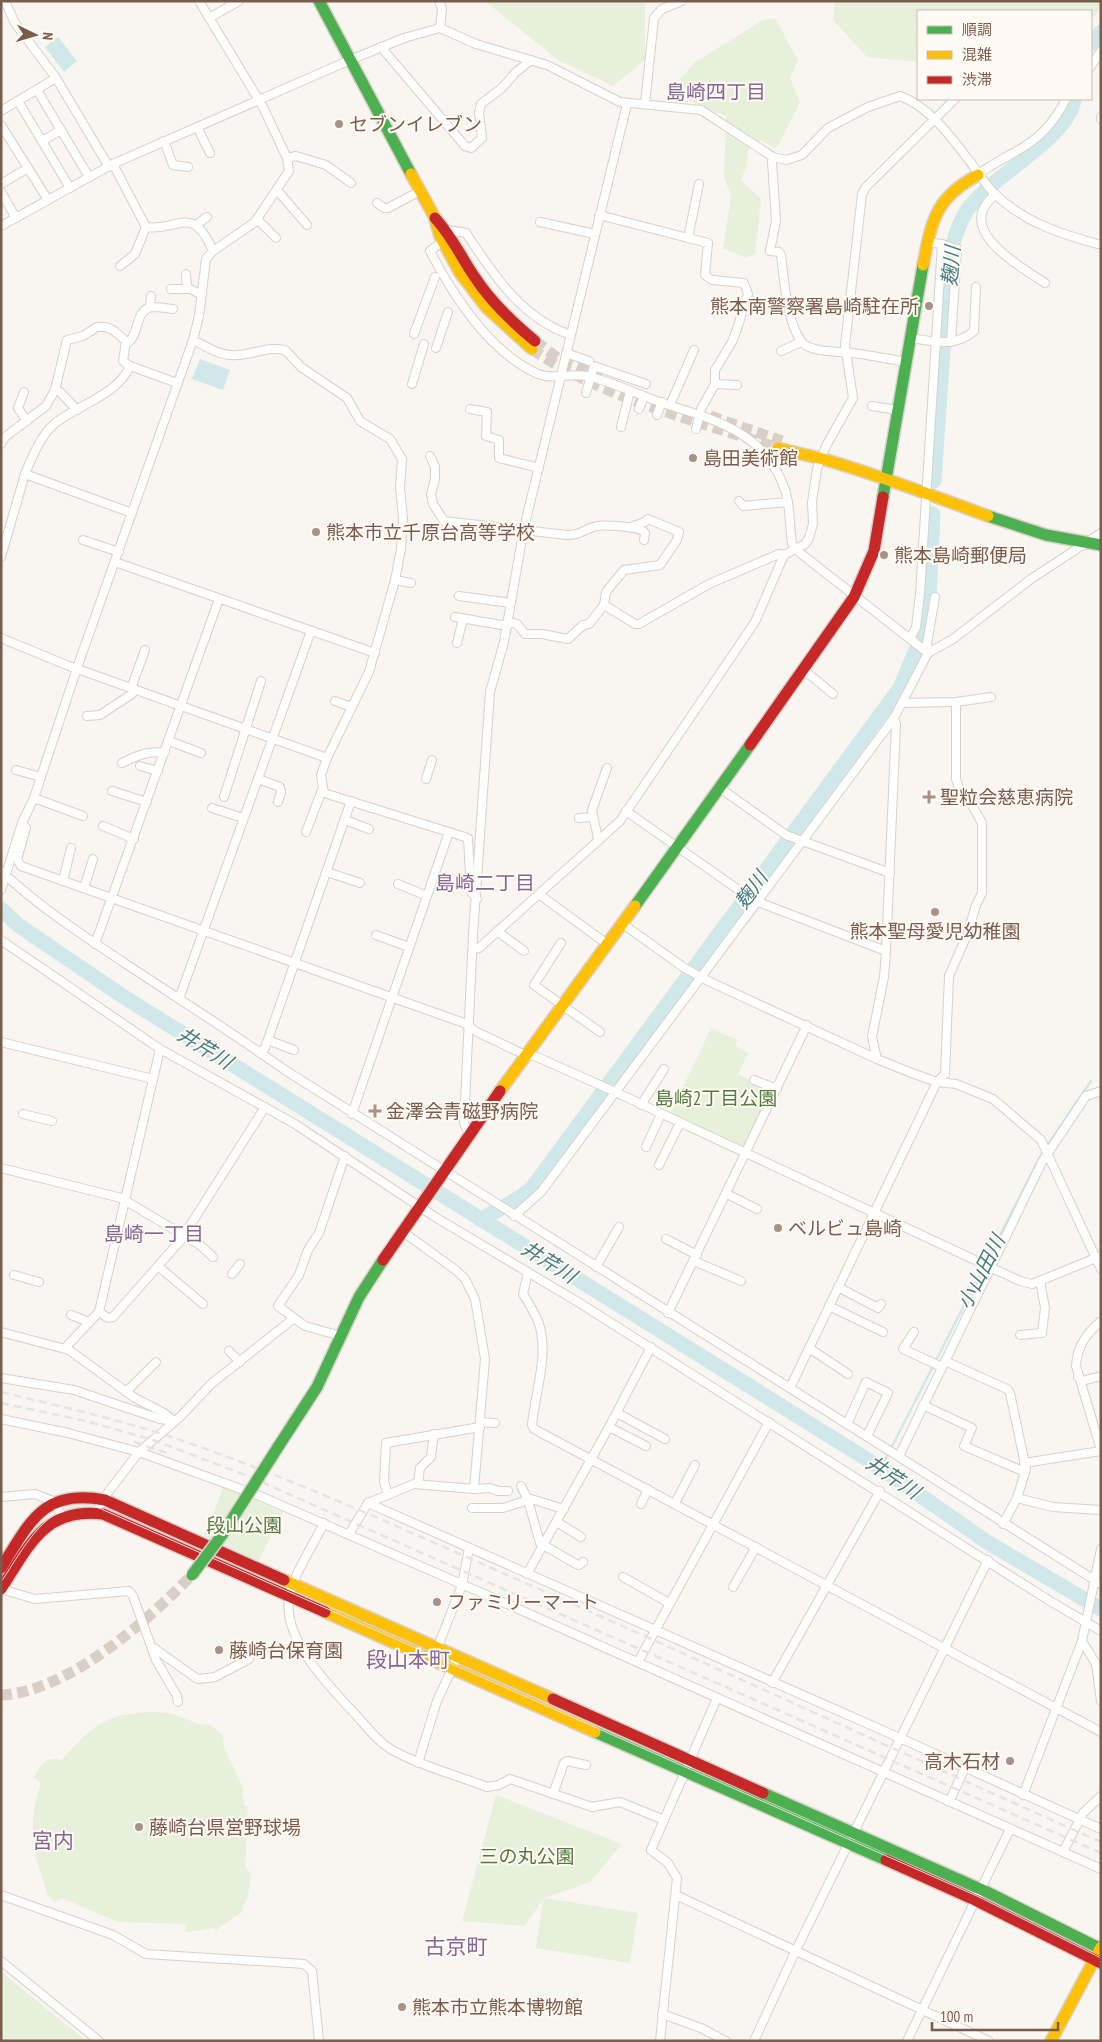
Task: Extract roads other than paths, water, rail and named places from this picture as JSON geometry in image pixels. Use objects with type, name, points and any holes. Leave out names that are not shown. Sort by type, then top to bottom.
[{"type":"street","points":[[5,1],[14,23],[56,78],[111,165],[146,228]]},
{"type":"street","points":[[1,890],[4,875],[22,823],[34,798],[77,668],[193,340],[202,295],[204,266],[213,251],[249,228],[289,171],[287,158],[259,100],[198,1]]},
{"type":"street","points":[[209,18],[239,1]]},
{"type":"street","points":[[319,1],[445,235],[472,292],[498,321],[533,345]]},
{"type":"street","points":[[439,1],[442,9],[440,28]]},
{"type":"street","points":[[645,104],[654,18],[662,9],[682,1]]},
{"type":"street","points":[[1,226],[111,165],[381,47],[404,38],[440,28],[476,44],[547,65],[627,104],[701,110],[774,157],[786,160],[802,155],[828,128],[868,107],[900,96],[911,100],[933,119],[994,194],[1031,221],[1054,232],[1101,245]]},
{"type":"street","points":[[381,47],[438,116],[465,146],[471,148],[482,138],[479,113],[481,104],[502,88],[515,73],[531,60]]},
{"type":"street","points":[[1092,64],[1101,51]]},
{"type":"street","points":[[1,111],[56,78]]},
{"type":"street","points":[[37,90],[89,177]]},
{"type":"street","points":[[604,605],[639,624],[709,584],[779,554],[784,555],[805,544],[811,531],[813,488],[820,458],[853,398],[853,389],[845,352],[862,194],[866,187],[953,100]]},
{"type":"street","points":[[982,180],[985,169],[1028,145],[1059,112],[1065,100]]},
{"type":"street","points":[[18,101],[70,188]]},
{"type":"street","points":[[469,1134],[464,1123],[490,692],[507,624],[524,528],[627,104]]},
{"type":"street","points":[[1,125],[48,200]]},
{"type":"street","points":[[197,127],[210,154]]},
{"type":"street","points":[[42,141],[61,130]]},
{"type":"street","points":[[164,142],[173,164],[188,167]]},
{"type":"street","points":[[287,158],[296,156],[326,165],[351,183]]},
{"type":"street","points":[[774,157],[772,162],[776,221],[770,250],[779,252],[781,255],[788,303],[801,342],[807,346],[837,354],[845,352],[906,362]]},
{"type":"street","points":[[1,184],[28,168]]},
{"type":"street","points":[[192,1575],[222,1535],[317,1387],[359,1297],[402,1231],[445,1172],[469,1134],[529,1055],[678,847],[854,597],[874,552],[909,338],[927,242],[938,207],[957,187],[982,180]]},
{"type":"street","points":[[688,238],[699,184]]},
{"type":"street","points":[[277,190],[307,225]]},
{"type":"street","points":[[377,203],[384,208],[388,208],[420,190]]},
{"type":"street","points":[[1,192],[16,218]]},
{"type":"street","points":[[994,194],[982,218],[982,224],[994,247],[1045,283]]},
{"type":"street","points":[[599,215],[708,243],[705,275],[712,280],[744,283],[747,287],[748,294],[732,342],[715,370],[715,384],[700,415],[696,429]]},
{"type":"street","points":[[196,225],[207,217]]},
{"type":"street","points":[[257,219],[274,239],[263,231],[258,231]]},
{"type":"street","points":[[146,228],[182,222],[196,225],[202,231],[213,251]]},
{"type":"street","points":[[540,222],[594,234]]},
{"type":"street","points":[[120,266],[135,254],[146,228]]},
{"type":"street","points":[[571,335],[542,323],[514,298],[492,271],[466,233],[445,235],[430,251],[453,292],[482,329],[512,359],[546,376],[590,377],[730,426],[764,452],[785,489],[792,543],[795,549],[854,597],[926,651]]},
{"type":"street","points":[[927,242],[956,247],[949,342]]},
{"type":"street","points":[[912,641],[916,627],[920,594],[925,494],[944,244]]},
{"type":"street","points":[[186,274],[187,289]]},
{"type":"street","points":[[414,334],[436,277]]},
{"type":"street","points":[[909,338],[949,342],[965,339],[974,331],[976,287]]},
{"type":"street","points":[[171,289],[187,289],[202,295]]},
{"type":"street","points":[[150,307],[151,296]]},
{"type":"street","points":[[173,309],[150,307],[144,311],[138,319],[132,338],[127,343],[123,361],[130,366],[177,383]]},
{"type":"street","points":[[436,348],[448,312]]},
{"type":"street","points":[[1,444],[5,437],[41,412],[55,390],[67,340],[83,336],[97,327],[106,327],[113,330],[127,343]]},
{"type":"street","points":[[193,340],[216,353],[231,355],[266,348],[285,350],[302,367],[347,398],[364,425],[382,432],[390,439],[402,458],[400,487],[403,518],[401,549],[395,580],[369,672],[327,758],[321,775],[322,790],[306,832]]},
{"type":"street","points":[[781,352],[801,342]]},
{"type":"street","points":[[412,384],[424,344]]},
{"type":"street","points":[[670,405],[694,350]]},
{"type":"street","points":[[566,353],[589,361]]},
{"type":"street","points":[[1,558],[25,474],[46,434],[54,424],[114,386],[124,376],[130,366]]},
{"type":"street","points":[[586,393],[592,368],[597,366],[646,384]]},
{"type":"street","points":[[715,384],[737,385]]},
{"type":"street","points":[[55,390],[77,410]]},
{"type":"street","points":[[621,427],[630,391]]},
{"type":"street","points":[[24,392],[18,408],[27,421]]},
{"type":"street","points":[[639,409],[644,396]]},
{"type":"street","points":[[657,415],[662,402]]},
{"type":"street","points":[[872,406],[898,410]]},
{"type":"street","points":[[470,409],[487,412],[486,436],[499,440],[499,458],[538,468]]},
{"type":"street","points":[[780,444],[808,457],[820,458],[887,479],[1038,533],[1101,545]]},
{"type":"street","points":[[430,456],[435,467],[435,479],[431,494],[432,504],[444,520],[573,535],[580,535],[597,526],[632,527],[643,529],[645,533],[644,540]]},
{"type":"street","points":[[25,474],[132,513]]},
{"type":"street","points":[[739,501],[743,506],[788,502]]},
{"type":"street","points":[[457,643],[459,618],[517,624],[525,634],[542,634],[568,639],[583,625],[590,624],[604,605],[606,592],[624,570],[660,565],[677,540],[679,532],[648,518],[632,527]]},
{"type":"street","points":[[1,521],[11,522]]},
{"type":"street","points":[[926,651],[953,640],[1031,579],[1101,533]]},
{"type":"street","points":[[83,540],[118,552]]},
{"type":"street","points":[[474,949],[479,948],[540,895],[620,820],[755,622],[784,555]]},
{"type":"street","points":[[115,562],[219,600],[375,653]]},
{"type":"street","points":[[395,580],[411,583]]},
{"type":"street","points":[[459,596],[511,603]]},
{"type":"street","points":[[510,1213],[541,1192],[613,1091],[755,900],[894,718],[926,651],[935,597]]},
{"type":"street","points":[[95,944],[219,600]]},
{"type":"street","points":[[179,999],[311,631]]},
{"type":"street","points":[[1,638],[77,668],[327,758]]},
{"type":"street","points":[[88,716],[100,715],[132,694],[132,688],[145,650]]},
{"type":"street","points":[[804,670],[833,694]]},
{"type":"street","points":[[224,797],[261,681]]},
{"type":"street","points":[[902,704],[956,702],[991,697]]},
{"type":"street","points":[[335,701],[352,707]]},
{"type":"street","points":[[790,1388],[937,1082],[945,1074],[949,976],[982,893],[982,823],[959,788],[956,779],[956,702]]},
{"type":"street","points":[[877,1059],[872,1037],[884,977],[886,951],[896,724],[894,718]]},
{"type":"street","points":[[168,741],[201,753]]},
{"type":"street","points":[[122,763],[142,753],[165,752]]},
{"type":"street","points":[[426,779],[432,760]]},
{"type":"street","points":[[140,766],[158,771]]},
{"type":"street","points":[[598,839],[592,817],[606,768]]},
{"type":"street","points":[[16,770],[40,777]]},
{"type":"street","points":[[258,779],[280,786],[281,792],[278,802]]},
{"type":"street","points":[[720,788],[786,835],[890,873]]},
{"type":"street","points":[[322,790],[324,793],[351,802],[468,838],[471,892],[477,899]]},
{"type":"street","points":[[112,791],[147,802]]},
{"type":"street","points":[[34,798],[83,816]]},
{"type":"street","points":[[260,1053],[268,1040],[351,802]]},
{"type":"street","points":[[212,808],[243,818]]},
{"type":"street","points":[[626,811],[755,900],[886,951]]},
{"type":"street","points":[[579,818],[592,817]]},
{"type":"street","points":[[345,820],[369,829]]},
{"type":"street","points":[[22,823],[26,828],[18,863],[63,881],[470,1026],[990,1268],[1032,1284],[1098,1257]]},
{"type":"street","points":[[103,826],[134,839]]},
{"type":"street","points":[[352,1114],[449,832]]},
{"type":"street","points":[[63,881],[71,848]]},
{"type":"street","points":[[84,888],[93,859]]},
{"type":"street","points":[[327,872],[360,884]]},
{"type":"street","points":[[4,875],[29,896],[95,944],[352,1114],[668,1313],[900,1456],[1003,1524],[1097,1579]]},
{"type":"street","points":[[398,884],[427,896]]},
{"type":"street","points":[[540,895],[607,944]]},
{"type":"street","points":[[623,924],[683,967],[699,976],[877,1059],[937,1082],[956,1084],[992,1099],[1019,1119],[1041,1140],[1098,1257],[1101,1269]]},
{"type":"street","points":[[497,931],[524,951]]},
{"type":"street","points":[[376,935],[409,947]]},
{"type":"street","points":[[1,940],[160,1049],[265,1107],[345,1156],[988,1560],[1087,1620],[1101,1631]]},
{"type":"street","points":[[561,944],[534,985],[600,1032]]},
{"type":"street","points":[[668,1313],[807,1025]]},
{"type":"street","points":[[268,1040],[294,1050]]},
{"type":"street","points":[[1,1042],[153,1079]]},
{"type":"street","points":[[65,1348],[99,1312],[160,1049]]},
{"type":"street","points":[[641,1105],[664,1069]]},
{"type":"street","points":[[754,1080],[777,1089]]},
{"type":"street","points":[[900,1456],[1042,1162],[1086,1096],[1101,1091]]},
{"type":"street","points":[[99,1312],[108,1318],[113,1317],[159,1267],[183,1235],[265,1107]]},
{"type":"street","points":[[23,1114],[52,1121]]},
{"type":"street","points":[[646,1147],[661,1114]]},
{"type":"street","points":[[659,1165],[680,1123]]},
{"type":"street","points":[[341,1336],[305,1326],[293,1319],[278,1306],[299,1275],[308,1250],[319,1233],[345,1156]]},
{"type":"street","points":[[1,1168],[126,1201],[183,1235],[213,1257]]},
{"type":"street","points":[[727,1194],[756,1209]]},
{"type":"street","points":[[596,1267],[619,1227]]},
{"type":"street","points":[[402,1231],[456,1271],[465,1280],[474,1299],[485,1359],[474,1489]]},
{"type":"street","points":[[666,1239],[696,1258],[741,1281]]},
{"type":"street","points":[[232,1274],[240,1264]]},
{"type":"street","points":[[159,1267],[203,1304]]},
{"type":"street","points":[[528,1272],[523,1294],[538,1322],[542,1358],[532,1425],[534,1429],[592,1458],[1101,1732]]},
{"type":"street","points":[[14,1275],[39,1282]]},
{"type":"street","points":[[1020,1335],[1042,1333],[1045,1308],[1040,1281]]},
{"type":"street","points":[[838,1287],[878,1308],[881,1304]]},
{"type":"street","points":[[829,1306],[883,1332]]},
{"type":"street","points":[[71,1316],[89,1322]]},
{"type":"street","points":[[96,1513],[139,1452],[211,1384],[293,1319]]},
{"type":"street","points":[[1024,1463],[1101,1451],[1099,1439],[1078,1377],[1076,1356],[1089,1330],[1101,1321]]},
{"type":"street","points":[[1,1332],[65,1348],[126,1392],[174,1421]]},
{"type":"street","points":[[914,1332],[903,1349],[1007,1389],[1010,1392],[1025,1472],[1017,1498],[1003,1524]]},
{"type":"street","points":[[527,1574],[617,1413],[650,1347]]},
{"type":"street","points":[[809,1348],[848,1374]]},
{"type":"street","points":[[229,1351],[240,1362]]},
{"type":"street","points":[[126,1392],[156,1362]]},
{"type":"street","points":[[1078,1377],[1082,1381],[1101,1376]]},
{"type":"street","points":[[1,1378],[74,1390],[160,1420],[174,1421]]},
{"type":"street","points":[[847,1424],[866,1382],[888,1393],[867,1436]]},
{"type":"street","points":[[923,1405],[972,1428],[964,1446],[1025,1472]]},
{"type":"street","points":[[617,1413],[665,1439]]},
{"type":"street","points":[[1,1419],[68,1433],[139,1452],[224,1482],[349,1534],[1101,1869]]},
{"type":"street","points":[[638,1662],[769,1422]]},
{"type":"street","points":[[388,1494],[384,1482],[386,1443],[495,1423]]},
{"type":"street","points":[[609,1427],[646,1446]]},
{"type":"street","points":[[418,1484],[420,1468],[432,1457],[434,1434]]},
{"type":"street","points":[[674,1503],[695,1465]]},
{"type":"street","points":[[349,1534],[368,1504],[388,1494],[418,1484],[474,1489],[490,1488],[498,1491],[508,1491]]},
{"type":"street","points":[[521,1486],[528,1500],[535,1528],[543,1546],[576,1564],[579,1565],[583,1562]]},
{"type":"street","points":[[641,1504],[648,1489]]},
{"type":"street","points":[[772,1683],[880,1491]]},
{"type":"street","points":[[1,1496],[35,1494],[53,1502],[62,1516]]},
{"type":"street","points":[[1,1568],[35,1517],[53,1502],[64,1497],[81,1496],[104,1500],[291,1590],[455,1663],[685,1772],[849,1844],[978,1894]]},
{"type":"street","points":[[1017,1498],[1053,1507],[1101,1510]]},
{"type":"street","points":[[472,1508],[503,1508],[528,1500],[564,1508]]},
{"type":"street","points":[[368,1504],[900,1738],[1101,1829]]},
{"type":"street","points":[[178,1702],[177,1696],[156,1660],[133,1596],[129,1591],[35,1599],[1,1589],[39,1534],[62,1516],[81,1511],[96,1513],[437,1649],[455,1663],[689,1760],[854,1833],[1099,1954],[1054,2032],[1052,2041]]},
{"type":"street","points":[[557,1522],[581,1537]]},
{"type":"street","points":[[324,1523],[291,1590],[290,1619],[306,1654],[321,1677],[376,1736],[393,1751],[418,1763],[487,1787],[510,1780],[592,1807],[620,1802],[664,1820]]},
{"type":"street","points":[[734,1587],[756,1547]]},
{"type":"street","points":[[437,1649],[462,1585],[469,1548]]},
{"type":"street","points":[[1023,1795],[1058,1708],[1082,1641],[1097,1579],[1101,1549]]},
{"type":"street","points":[[754,2041],[796,1950],[988,1560]]},
{"type":"street","points":[[623,1577],[669,1603]]},
{"type":"street","points":[[1082,1641],[1096,1664],[1101,1701]]},
{"type":"street","points":[[151,1646],[198,1678],[215,1677],[249,1659]]},
{"type":"street","points":[[418,1763],[437,1701],[455,1663]]},
{"type":"street","points":[[660,2041],[677,1878],[674,1870],[668,1863],[652,1852],[652,1848],[717,1698]]},
{"type":"street","points":[[553,1794],[564,1764],[567,1761],[586,1766]]},
{"type":"street","points":[[949,1802],[965,1768]]},
{"type":"street","points":[[1063,1852],[1079,1820],[1101,1796]]},
{"type":"street","points":[[907,2041],[1010,1829]]},
{"type":"street","points":[[1,1895],[113,1935],[146,1954],[247,1962],[304,1964],[312,1971],[319,2041]]},
{"type":"street","points":[[676,1895],[989,2041]]},
{"type":"street","points":[[1,1961],[99,2041]]},
{"type":"street","points":[[662,2014],[701,2028],[726,2041]]},
{"type":"water","points":[[58,37],[77,61],[64,72],[45,47]]},
{"type":"water","points":[[200,359],[230,370],[223,390],[192,379]]},
{"type":"waterway","name":"麹川","points":[[1092,43],[1101,32]]},
{"type":"waterway","name":"麹川","points":[[934,481],[949,263],[957,231],[966,212],[977,198],[1044,143],[1069,114],[1074,100]]},
{"type":"waterway","name":"麹川","points":[[481,1220],[532,1188],[900,688],[921,638],[929,596],[933,514]]},
{"type":"waterway","name":"井芹川","points":[[1,909],[18,925],[124,997],[881,1468],[987,1542],[1101,1609]]},
{"type":"waterway","name":"小山田川","points":[[1047,1146],[1091,1081]]},
{"type":"waterway","name":"小山田川","points":[[881,1468],[1043,1151]]},
{"type":"tunnel","points":[[535,341],[559,359],[601,377]]},
{"type":"tunnel","points":[[532,349],[558,366],[618,394],[683,418],[778,448]]},
{"type":"tunnel","points":[[710,416],[782,441]]},
{"type":"tunnel","points":[[1,1695],[27,1691],[79,1668],[105,1651],[153,1613],[192,1575]]},
{"type":"tram line","points":[[1,1582],[29,1540],[52,1516],[66,1509],[81,1506],[99,1508],[977,1896],[1101,1958]]},
{"type":"railway","points":[[1,1392],[163,1434],[229,1457],[314,1491],[595,1614],[1101,1842]]},
{"type":"railway","points":[[1,1403],[86,1421],[153,1440],[248,1476],[1101,1853]]},
{"type":"railway","points":[[134,1442],[170,1454]]},
{"type":"place","name":"セブンイレブン","points":[[339,124]]},
{"type":"place","name":"熊本南警察署島崎駐在所","points":[[929,306]]},
{"type":"place","name":"島田美術館","points":[[693,458]]},
{"type":"place","name":"熊本市立千原台高等学校","points":[[316,532]]},
{"type":"place","name":"熊本島崎郵便局","points":[[884,555]]},
{"type":"place","name":"聖粒会慈恵病院","points":[[929,797]]},
{"type":"place","name":"熊本聖母愛児幼稚園","points":[[935,912]]},
{"type":"place","name":"金澤会青磁野病院","points":[[375,1111]]},
{"type":"place","name":"ベルビュ島崎","points":[[778,1228]]},
{"type":"place","name":"ファミリーマート","points":[[437,1602]]},
{"type":"place","name":"藤崎台保育園","points":[[219,1650]]},
{"type":"place","name":"高木石材","points":[[1010,1761]]},
{"type":"place","name":"藤崎台県営野球場","points":[[139,1827]]},
{"type":"place","name":"熊本市立熊本博物館","points":[[402,2007]]},
{"type":"district","name":"島崎四丁目","points":[[716,92]]},
{"type":"district","name":"島崎二丁目","points":[[485,883]]},
{"type":"district","name":"島崎一丁目","points":[[154,1234]]},
{"type":"district","name":"段山本町","points":[[408,1659]]},
{"type":"district","name":"宮内","points":[[53,1840]]},
{"type":"district","name":"古京町","points":[[456,1946]]},
{"type":"park label","name":"島崎2丁目公園","points":[[716,1098]]},
{"type":"park label","name":"段山公園","points":[[244,1525]]},
{"type":"park label","name":"三の丸公園","points":[[527,1856]]}]
